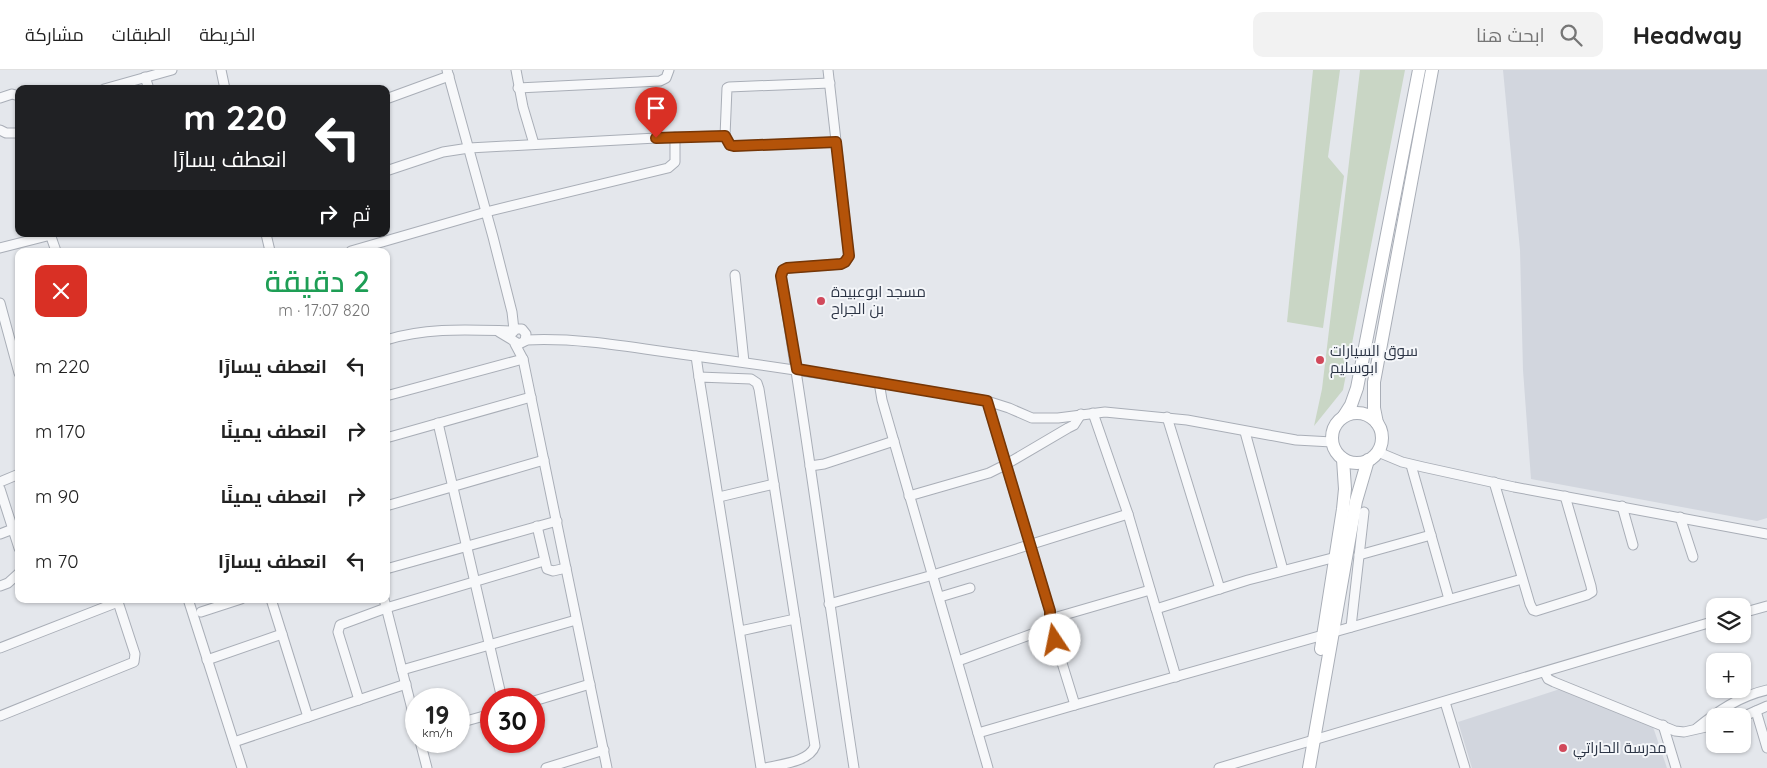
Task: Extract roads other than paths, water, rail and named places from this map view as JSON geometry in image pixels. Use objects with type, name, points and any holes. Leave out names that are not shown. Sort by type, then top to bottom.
[{"type":"street","points":[[118,85],[172,70]]},
{"type":"street","points":[[221,70],[223,85]]},
{"type":"street","points":[[516,70],[518,88],[534,144]]},
{"type":"street","points":[[518,88],[660,81],[666,78],[669,70]]},
{"type":"street","points":[[828,70],[849,256],[841,264],[787,268],[782,272],[781,276],[797,369],[829,604],[854,768]]},
{"type":"street","points":[[1419,70],[1357,388],[1351,405],[1334,427],[1332,442],[1336,451],[1343,459],[1353,462],[1363,462],[1373,456],[1494,482],[1767,534]]},
{"type":"street","points":[[1377,423],[1374,408],[1374,382],[1432,70]]},
{"type":"street","points":[[390,97],[448,73],[519,336],[607,768]]},
{"type":"street","points":[[145,77],[148,85]]},
{"type":"street","points":[[830,83],[727,88],[725,136],[730,145],[734,146],[836,142]]},
{"type":"street","points":[[0,98],[15,95]]},
{"type":"street","points":[[0,130],[15,134]]},
{"type":"street","points":[[390,170],[443,152],[469,148],[725,136]]},
{"type":"street","points":[[360,248],[486,212],[668,168],[675,162],[675,137]]},
{"type":"street","points":[[0,248],[39,237]]},
{"type":"street","points":[[735,275],[744,362]]},
{"type":"street","points":[[0,302],[15,358]]},
{"type":"street","points":[[390,339],[420,332],[448,329],[497,331],[519,336],[551,338],[744,362],[879,382],[987,401],[1032,418],[1058,418],[1093,413],[1167,417],[1296,440],[1332,442]]},
{"type":"street","points":[[696,356],[761,768]]},
{"type":"street","points":[[390,395],[523,359]]},
{"type":"street","points":[[699,377],[751,379],[757,383],[759,389],[815,746],[810,755],[765,768]]},
{"type":"street","points":[[879,382],[880,395],[934,575],[988,768]]},
{"type":"street","points":[[390,437],[531,397]]},
{"type":"street","points":[[987,401],[1050,611],[1050,624],[1075,704]]},
{"type":"street","points":[[1093,413],[1128,514],[1176,677]]},
{"type":"street","points":[[1309,768],[1310,742],[1328,634],[1356,501],[1373,456],[1382,440],[1380,428],[1372,418],[1358,413],[1344,416]]},
{"type":"street","points":[[909,496],[980,476],[1006,465],[1074,425],[1081,414]]},
{"type":"street","points":[[1167,417],[1220,589]]},
{"type":"street","points":[[438,423],[499,688]]},
{"type":"street","points":[[1245,432],[1283,570]]},
{"type":"street","points":[[810,466],[824,464],[894,441]]},
{"type":"street","points":[[1328,634],[1336,557],[1345,497],[1343,459]]},
{"type":"street","points":[[390,505],[544,460]]},
{"type":"street","points":[[1411,465],[1449,599]]},
{"type":"street","points":[[0,482],[15,476]]},
{"type":"street","points":[[1494,482],[1531,608],[1536,611],[1592,592],[1565,496]]},
{"type":"street","points":[[719,497],[774,484]]},
{"type":"street","points":[[0,489],[15,535]]},
{"type":"street","points":[[1622,506],[1633,545]]},
{"type":"street","points":[[1351,627],[1364,512]]},
{"type":"street","points":[[829,604],[934,575],[1128,514]]},
{"type":"street","points":[[1680,518],[1693,557]]},
{"type":"street","points":[[390,568],[557,521]]},
{"type":"street","points":[[537,526],[547,569],[550,571],[566,568]]},
{"type":"street","points":[[0,534],[13,529]]},
{"type":"street","points":[[1359,556],[1430,535]]},
{"type":"street","points":[[1156,609],[1283,570],[1336,557]]},
{"type":"street","points":[[359,700],[338,628],[344,622],[544,561]]},
{"type":"street","points":[[0,586],[8,583],[15,577]]},
{"type":"street","points":[[978,733],[1522,579]]},
{"type":"street","points":[[940,597],[970,588]]},
{"type":"street","points":[[958,661],[1043,630],[1057,617],[1150,590]]},
{"type":"street","points":[[0,648],[110,603]]},
{"type":"street","points":[[0,716],[134,662],[135,654],[118,603]]},
{"type":"street","points":[[189,603],[242,768]]},
{"type":"street","points":[[201,612],[229,603]]},
{"type":"street","points":[[272,603],[308,717]]},
{"type":"street","points":[[385,603],[407,688]]},
{"type":"street","points":[[1751,610],[1767,606]]},
{"type":"street","points":[[740,631],[795,619]]},
{"type":"street","points":[[402,670],[576,620]]},
{"type":"street","points":[[1219,768],[1706,625]]},
{"type":"street","points":[[207,660],[282,634]]},
{"type":"street","points":[[1545,673],[1554,682],[1678,732],[1706,727]]},
{"type":"street","points":[[234,742],[406,684]]},
{"type":"street","points":[[545,698],[590,684]]},
{"type":"street","points":[[1695,730],[1720,710],[1767,690]]},
{"type":"street","points":[[1445,702],[1465,768]]},
{"type":"street","points":[[1751,713],[1767,706]]},
{"type":"street","points":[[1756,711],[1767,748]]},
{"type":"street","points":[[1662,725],[1676,768]]},
{"type":"street","points":[[1302,768],[1310,742]]},
{"type":"street","points":[[546,768],[604,750]]},
{"type":"street","points":[[423,753],[427,768]]},
{"type":"place","name":"مسجد ابوعبيدة بن الجراح","points":[[821,301]]},
{"type":"place","name":"سوق السيارات ابوسليم","points":[[1320,360]]},
{"type":"place","name":"مدرسة الحاراتي","points":[[1563,748]]}]
